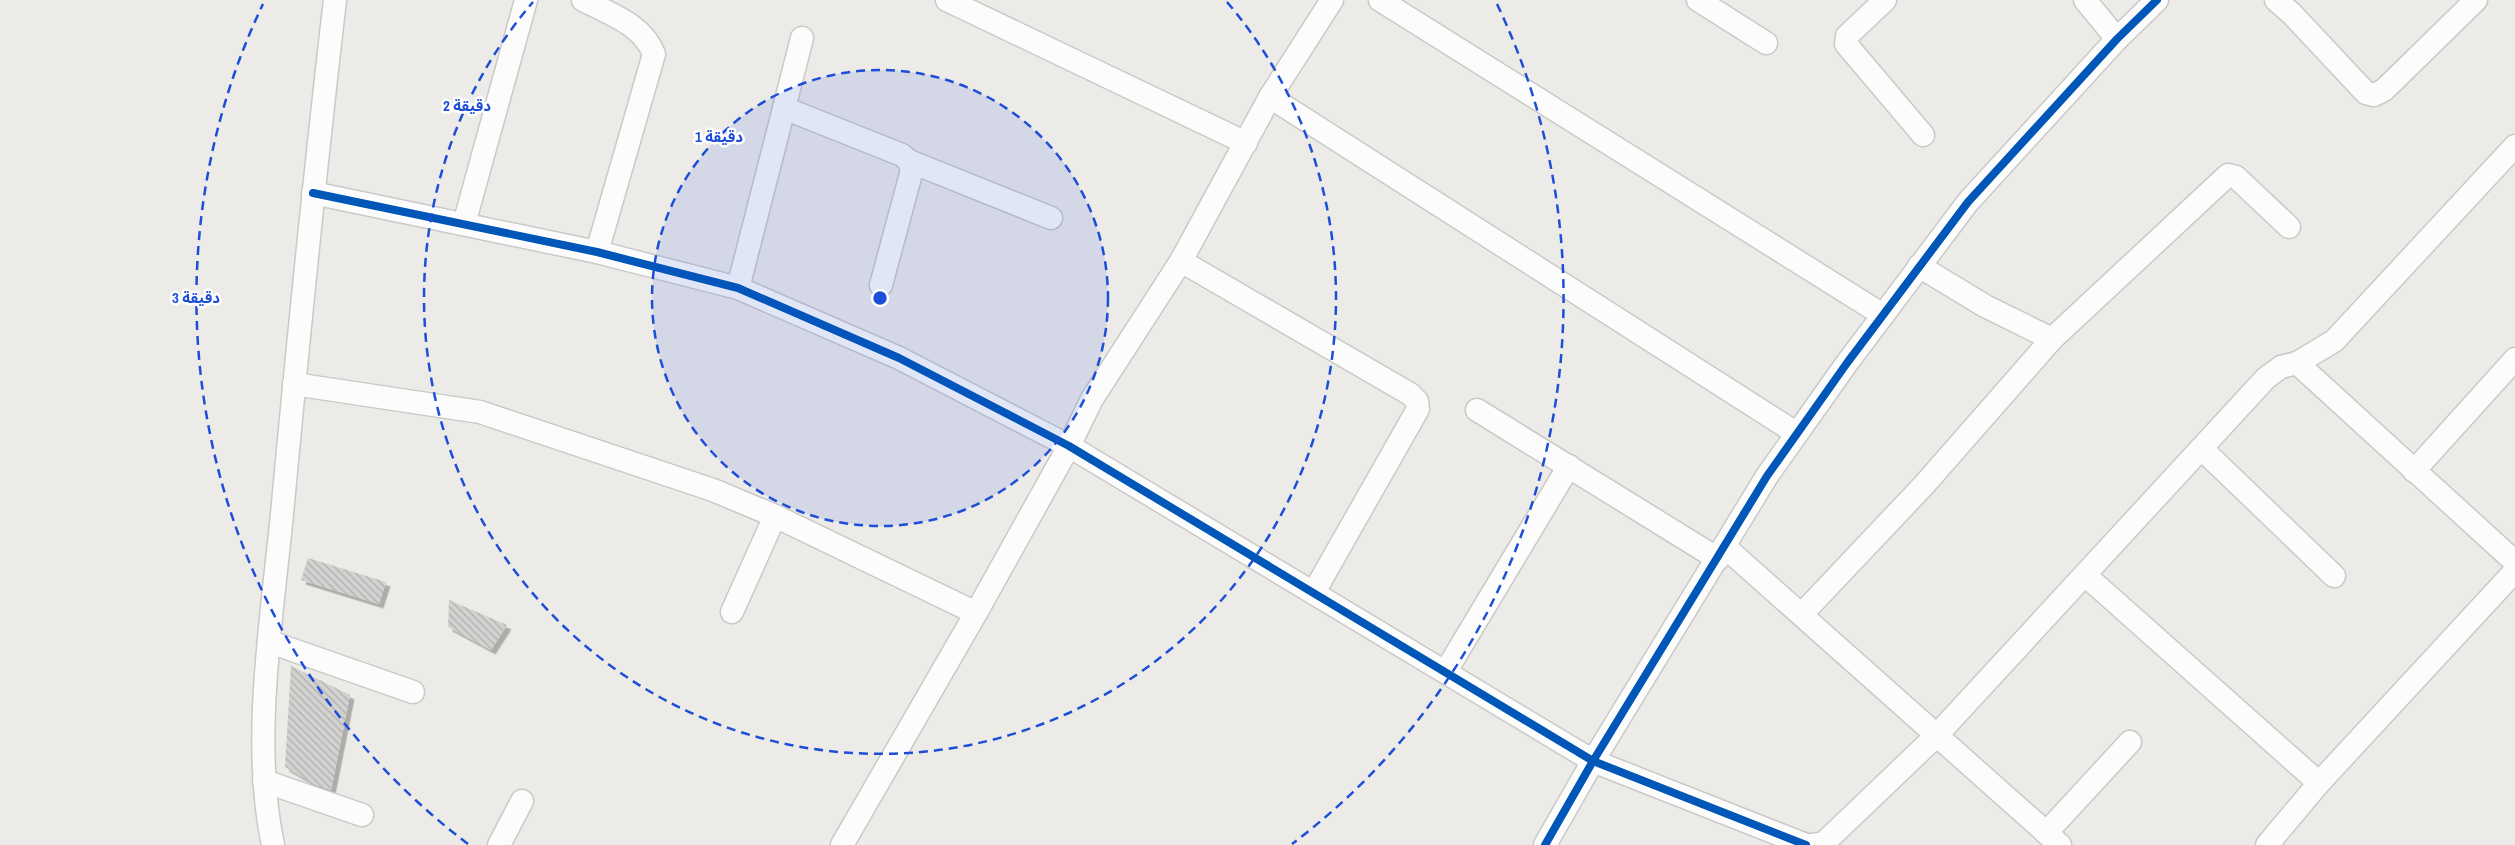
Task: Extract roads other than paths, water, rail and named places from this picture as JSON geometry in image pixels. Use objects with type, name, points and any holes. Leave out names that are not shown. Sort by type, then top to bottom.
[{"type":"street","points":[[273,845],[264,781],[263,738],[270,642],[312,193],[335,0]]},
{"type":"street","points":[[464,224],[526,0]]},
{"type":"street","points":[[583,0],[630,25],[649,42],[654,54],[596,252]]},
{"type":"street","points":[[947,0],[1246,143]]},
{"type":"street","points":[[842,845],[976,613],[1069,446],[1092,399],[1181,261],[1270,97],[1332,0]]},
{"type":"street","points":[[1380,0],[1883,314]]},
{"type":"street","points":[[1698,0],[1766,44]]},
{"type":"street","points":[[1885,0],[1846,36],[1846,44],[1923,135]]},
{"type":"street","points":[[2085,0],[2117,39]]},
{"type":"street","points":[[1545,845],[1593,760],[1796,433],[1968,202],[2117,39],[2158,0]]},
{"type":"street","points":[[2276,0],[2292,14],[2366,93],[2374,95],[2384,90],[2476,0]]},
{"type":"street","points":[[738,288],[802,38]]},
{"type":"street","points":[[1270,97],[1796,433]]},
{"type":"street","points":[[784,108],[902,154],[909,161],[1051,218]]},
{"type":"street","points":[[1811,845],[1824,843],[1936,736],[2266,378],[2280,367],[2297,363],[2334,340],[2515,146]]},
{"type":"street","points":[[881,285],[912,170],[909,161]]},
{"type":"street","points":[[1802,614],[1924,485],[2052,338],[2228,175],[2236,177],[2289,227]]},
{"type":"street","points":[[312,193],[596,252],[738,288],[899,358],[1069,446],[1593,760],[1806,845]]},
{"type":"street","points":[[1181,261],[1410,394],[1417,401],[1418,409],[1314,592]]},
{"type":"street","points":[[1919,266],[1985,306],[2052,338]]},
{"type":"street","points":[[2414,471],[2515,359]]},
{"type":"street","points":[[2297,363],[2515,562]]},
{"type":"street","points":[[294,384],[480,412],[713,490],[775,516],[976,613]]},
{"type":"street","points":[[1477,410],[1569,466],[1721,553],[1802,614],[2053,839],[2130,742]]},
{"type":"street","points":[[2202,448],[2334,576]]},
{"type":"street","points":[[1446,671],[1569,466]]},
{"type":"street","points":[[732,612],[775,516]]},
{"type":"street","points":[[2267,845],[2319,783],[2515,571]]},
{"type":"street","points":[[2085,575],[2319,783]]},
{"type":"street","points":[[270,642],[413,692]]},
{"type":"street","points":[[264,781],[362,815]]},
{"type":"street","points":[[499,845],[522,801]]}]
